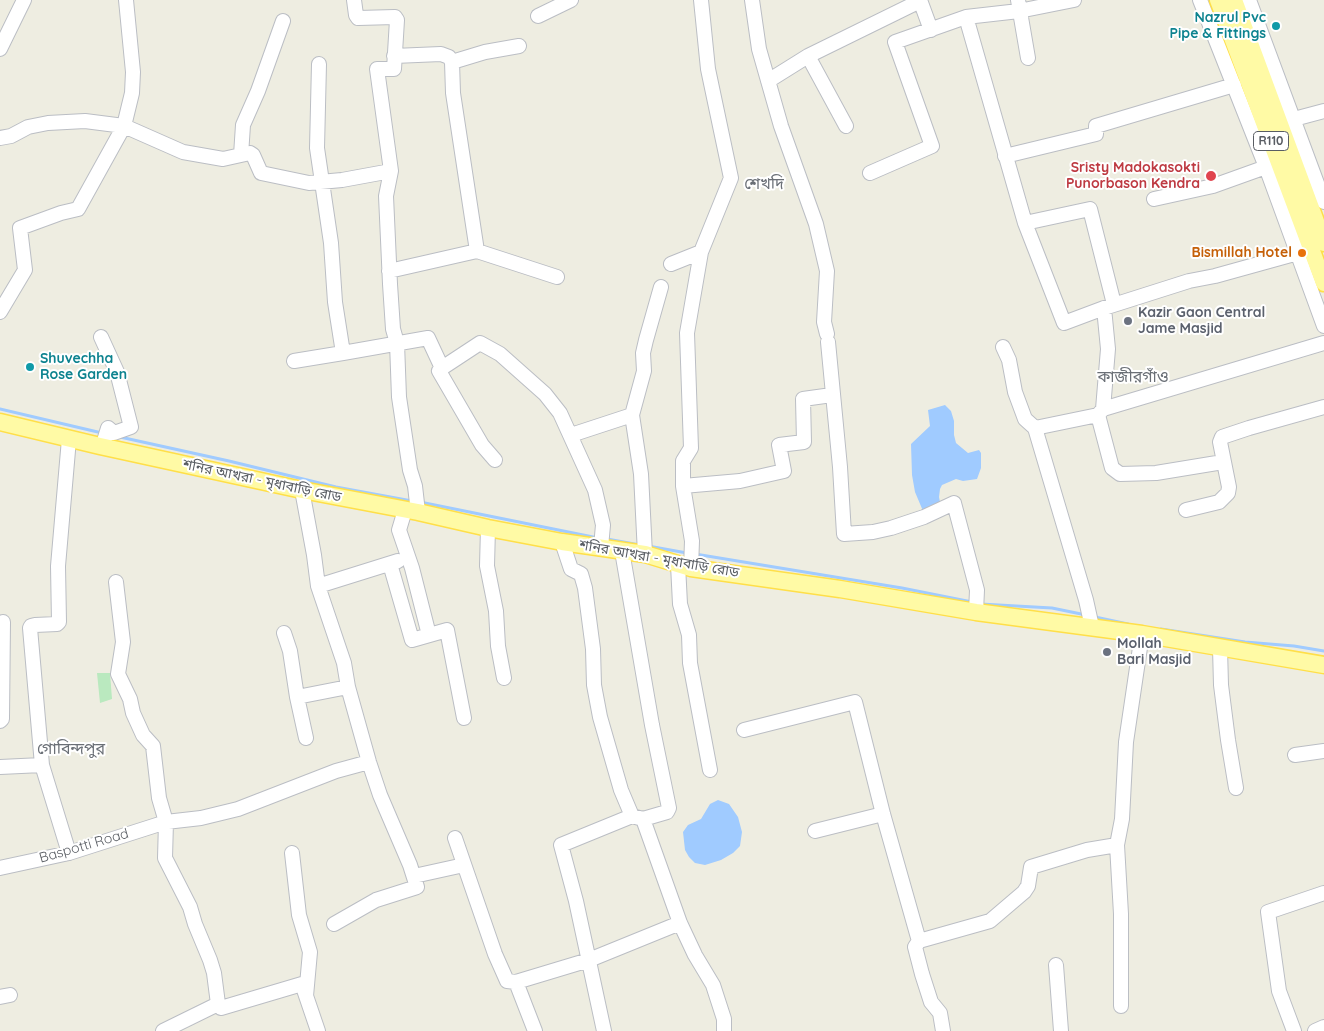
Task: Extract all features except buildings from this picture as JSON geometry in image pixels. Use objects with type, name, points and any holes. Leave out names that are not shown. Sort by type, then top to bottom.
[{"type":"main road","name":"R110","points":[[1218,0],[1324,283]]},
{"type":"main road","name":"R110","points":[[1234,0],[1324,243]]},
{"type":"main road","name":"শনির আখরা - মৃধাবাড়ি রোড","points":[[0,422],[69,439],[104,438],[302,490],[562,542],[645,554],[687,565],[976,609],[1091,624],[1324,665]]},
{"type":"street","points":[[0,49],[24,0]]},
{"type":"street","points":[[0,312],[25,270],[20,228],[78,209],[124,126],[132,93],[133,72],[126,0]]},
{"type":"street","points":[[354,0],[358,18],[395,17],[396,20],[394,69],[377,69],[390,171],[386,196],[389,271],[393,328],[397,343],[399,396],[410,470],[415,486],[411,511],[399,530],[409,558],[429,635]]},
{"type":"street","points":[[538,16],[571,0]]},
{"type":"street","points":[[701,0],[708,69],[732,178],[701,252],[687,333],[691,448],[683,461],[683,486],[692,542],[680,604],[689,635],[690,663],[710,770]]},
{"type":"street","points":[[752,0],[759,49],[768,82],[781,126],[816,224],[827,271],[824,322],[828,338],[844,534],[873,532],[891,528],[924,517],[954,503],[977,590],[976,609]]},
{"type":"street","points":[[870,173],[932,146],[895,42],[966,17],[1019,6],[1074,0]]},
{"type":"street","points":[[1200,0],[1266,167],[1324,326]]},
{"type":"street","points":[[1249,0],[1324,202]]},
{"type":"street","points":[[768,82],[808,56],[920,1],[931,30]]},
{"type":"street","points":[[1019,6],[1028,58]]},
{"type":"street","points":[[966,17],[1026,223],[1064,323],[1109,306],[1189,281],[1216,276],[1298,253]]},
{"type":"street","points":[[241,155],[243,125],[283,21]]},
{"type":"street","points":[[452,62],[485,52],[519,46]]},
{"type":"street","points":[[394,56],[440,54],[449,57],[452,62],[453,93],[478,251]]},
{"type":"street","points":[[808,56],[846,126]]},
{"type":"street","points":[[319,64],[317,148],[331,243],[335,302],[343,353]]},
{"type":"street","points":[[1005,156],[1096,134],[1096,126],[1234,85]]},
{"type":"street","points":[[1294,118],[1324,111]]},
{"type":"street","points":[[0,138],[10,136],[28,127],[61,122],[85,121],[124,126],[183,152],[223,159],[250,153],[253,155],[261,174],[309,183],[342,180],[390,171]]},
{"type":"street","points":[[1154,199],[1213,186],[1266,167]]},
{"type":"street","points":[[1026,223],[1090,209],[1109,306],[1108,349],[1100,412],[1112,468],[1120,474],[1156,473],[1223,462]]},
{"type":"street","points":[[389,271],[478,251],[556,278]]},
{"type":"street","points":[[671,264],[701,252]]},
{"type":"street","points":[[645,554],[640,474],[632,415],[644,370],[643,353],[661,287]]},
{"type":"street","points":[[101,337],[117,372],[130,427],[104,438]]},
{"type":"street","points":[[294,361],[428,338],[442,368],[440,371],[482,445],[495,460]]},
{"type":"street","points":[[442,368],[480,343],[500,354],[545,394],[560,412],[595,490],[603,525],[601,548]]},
{"type":"street","points":[[1034,428],[1100,412],[1324,343]]},
{"type":"street","points":[[1003,347],[1009,360],[1015,392],[1025,419],[1034,428],[1086,600],[1091,624]]},
{"type":"street","points":[[683,486],[740,481],[784,471],[779,445],[804,442],[804,399],[832,395]]},
{"type":"street","points":[[1186,510],[1219,502],[1228,493],[1229,487],[1220,442],[1222,437],[1324,407]]},
{"type":"street","points":[[570,436],[632,415]]},
{"type":"street","points":[[69,439],[58,566],[59,622],[56,624],[35,625],[30,628],[42,766],[69,853]]},
{"type":"street","points":[[302,490],[318,586],[344,663],[348,688],[368,762],[417,887],[376,900],[334,924]]},
{"type":"street","points":[[488,528],[487,566],[496,612],[498,646],[504,678]]},
{"type":"street","points":[[562,542],[570,569],[581,574],[585,588],[593,649],[594,684],[600,716],[621,790],[638,818],[680,923],[695,955],[713,985],[724,1019],[724,1031]]},
{"type":"street","points":[[604,1031],[576,901],[561,845],[638,818],[667,812],[670,808],[652,725],[622,551]]},
{"type":"street","points":[[318,586],[409,558]]},
{"type":"street","points":[[390,564],[412,640],[447,630],[464,718]]},
{"type":"street","points":[[116,582],[123,642],[118,674],[130,699],[133,713],[143,735],[153,746],[159,798],[166,822],[165,858],[190,907],[210,960],[214,973],[218,1004],[221,1008],[302,984],[318,1031]]},
{"type":"street","points":[[0,721],[2,719],[3,622]]},
{"type":"street","points":[[284,633],[290,651],[296,697],[306,738]]},
{"type":"street","points":[[1121,1006],[1121,914],[1117,845],[1122,819],[1126,742],[1142,634]]},
{"type":"street","points":[[1220,648],[1221,685],[1236,788]]},
{"type":"street","points":[[296,697],[348,688]]},
{"type":"street","points":[[744,730],[855,702],[883,814],[919,941]]},
{"type":"street","points":[[1295,755],[1324,751]]},
{"type":"street","name":"Baspotti Road","points":[[0,868],[69,853],[166,822],[201,818],[238,809],[336,771],[368,762]]},
{"type":"street","points":[[0,767],[42,766]]},
{"type":"street","points":[[815,831],[883,814]]},
{"type":"street","points":[[455,838],[494,954],[507,980],[516,982],[589,960],[680,923]]},
{"type":"street","points":[[943,1031],[940,1013],[931,1002],[922,974],[915,947],[919,941],[990,921],[1024,892],[1028,886],[1031,867],[1087,850],[1117,845]]},
{"type":"street","points":[[292,853],[299,915],[310,952],[306,996]]},
{"type":"street","points":[[414,876],[464,866]]},
{"type":"street","points":[[1294,1031],[1279,991],[1268,912],[1324,893]]},
{"type":"street","points":[[1056,965],[1061,1031]]},
{"type":"street","points":[[516,982],[535,1031]]},
{"type":"street","points":[[163,1031],[184,1026],[218,1004]]},
{"type":"street","points":[[1315,1031],[1324,1027]]},
{"type":"green space","points":[[97,673],[110,673],[112,699],[100,703]]},
{"type":"water","points":[[945,405],[951,411],[954,421],[956,443],[968,453],[979,450],[981,453],[981,468],[977,479],[963,481],[956,479],[942,485],[939,497],[941,507],[923,511],[915,492],[912,475],[911,444],[930,426],[928,410]]},
{"type":"water","points":[[718,800],[729,804],[738,817],[742,832],[740,846],[721,860],[705,865],[695,863],[685,850],[683,832],[688,825],[701,819],[710,804]]},
{"type":"waterway","points":[[0,409],[102,433]]},
{"type":"waterway","points":[[120,437],[336,487],[412,501]]},
{"type":"waterway","points":[[420,502],[598,538]]},
{"type":"waterway","points":[[607,539],[640,545]]},
{"type":"waterway","points":[[648,546],[687,553]]},
{"type":"waterway","points":[[695,554],[902,588],[972,602]]},
{"type":"waterway","points":[[981,604],[1052,608],[1086,615]]},
{"type":"waterway","points":[[1095,617],[1128,624]]},
{"type":"waterway","points":[[1161,629],[1245,642],[1294,646],[1324,651]]},
{"type":"place","name":"Nazrul Pvc Pipe & Fittings","points":[[1276,26]]},
{"type":"place","name":"Sristy Madokasokti Punorbason Kendra","points":[[1211,176]]},
{"type":"place","name":"Bismillah Hotel","points":[[1302,253]]},
{"type":"place","name":"Kazir Gaon Central Jame Masjid","points":[[1128,321]]},
{"type":"place","name":"Shuvechha Rose Garden","points":[[30,367]]},
{"type":"place","name":"Mollah Bari Masjid","points":[[1107,652]]},
{"type":"district","name":"শেখদি","points":[[764,184]]},
{"type":"district","name":"কাজীরগাঁও","points":[[1133,377]]},
{"type":"district","name":"গোবিন্দপুর","points":[[71,749]]}]
